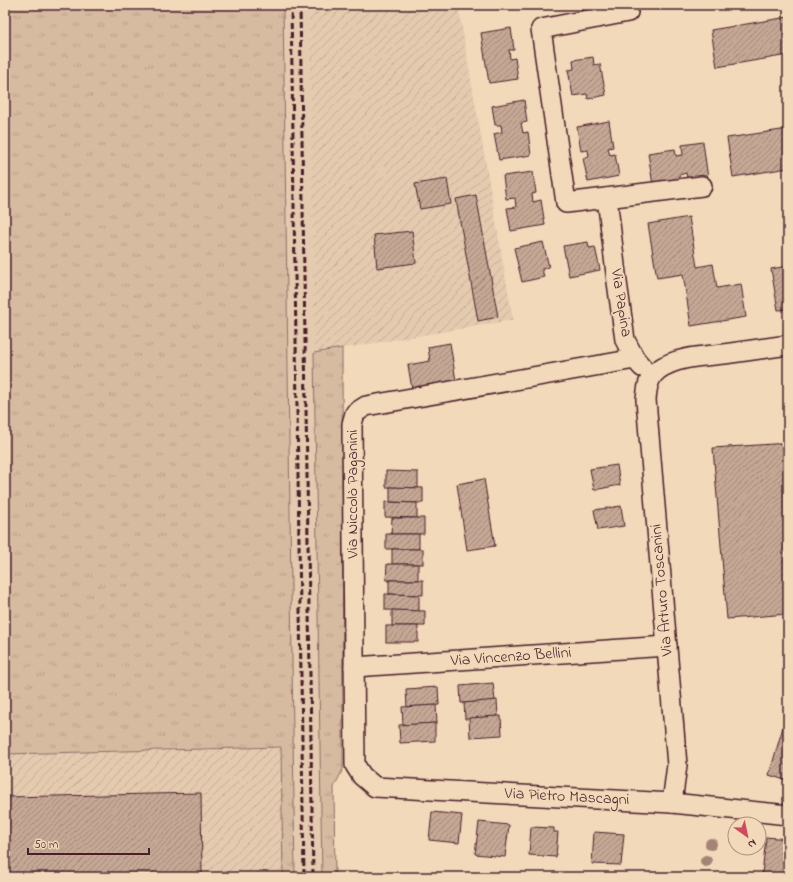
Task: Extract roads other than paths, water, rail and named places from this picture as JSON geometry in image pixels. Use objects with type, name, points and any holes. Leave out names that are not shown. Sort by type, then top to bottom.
[{"type":"street","points":[[628,12],[541,29],[566,203],[702,186]]},
{"type":"street","name":"Via Papina","points":[[607,198],[625,340],[635,359],[650,378]]},
{"type":"street","points":[[650,378],[668,363],[690,358],[788,344]]},
{"type":"street","name":"Via Niccolò Paganini","points":[[354,765],[352,424],[355,413],[366,406],[635,359]]},
{"type":"street","name":"Via Arturo Toscanini","points":[[650,378],[646,400],[677,765],[672,803]]},
{"type":"street","name":"Via Vincenzo Bellini","points":[[354,667],[667,646]]},
{"type":"street","name":"Via Pietro Mascagni","points":[[354,765],[362,776],[375,787],[672,803],[788,815]]},
{"type":"railway","points":[[291,5],[304,877]]},
{"type":"railway","points":[[300,5],[313,877]]}]
